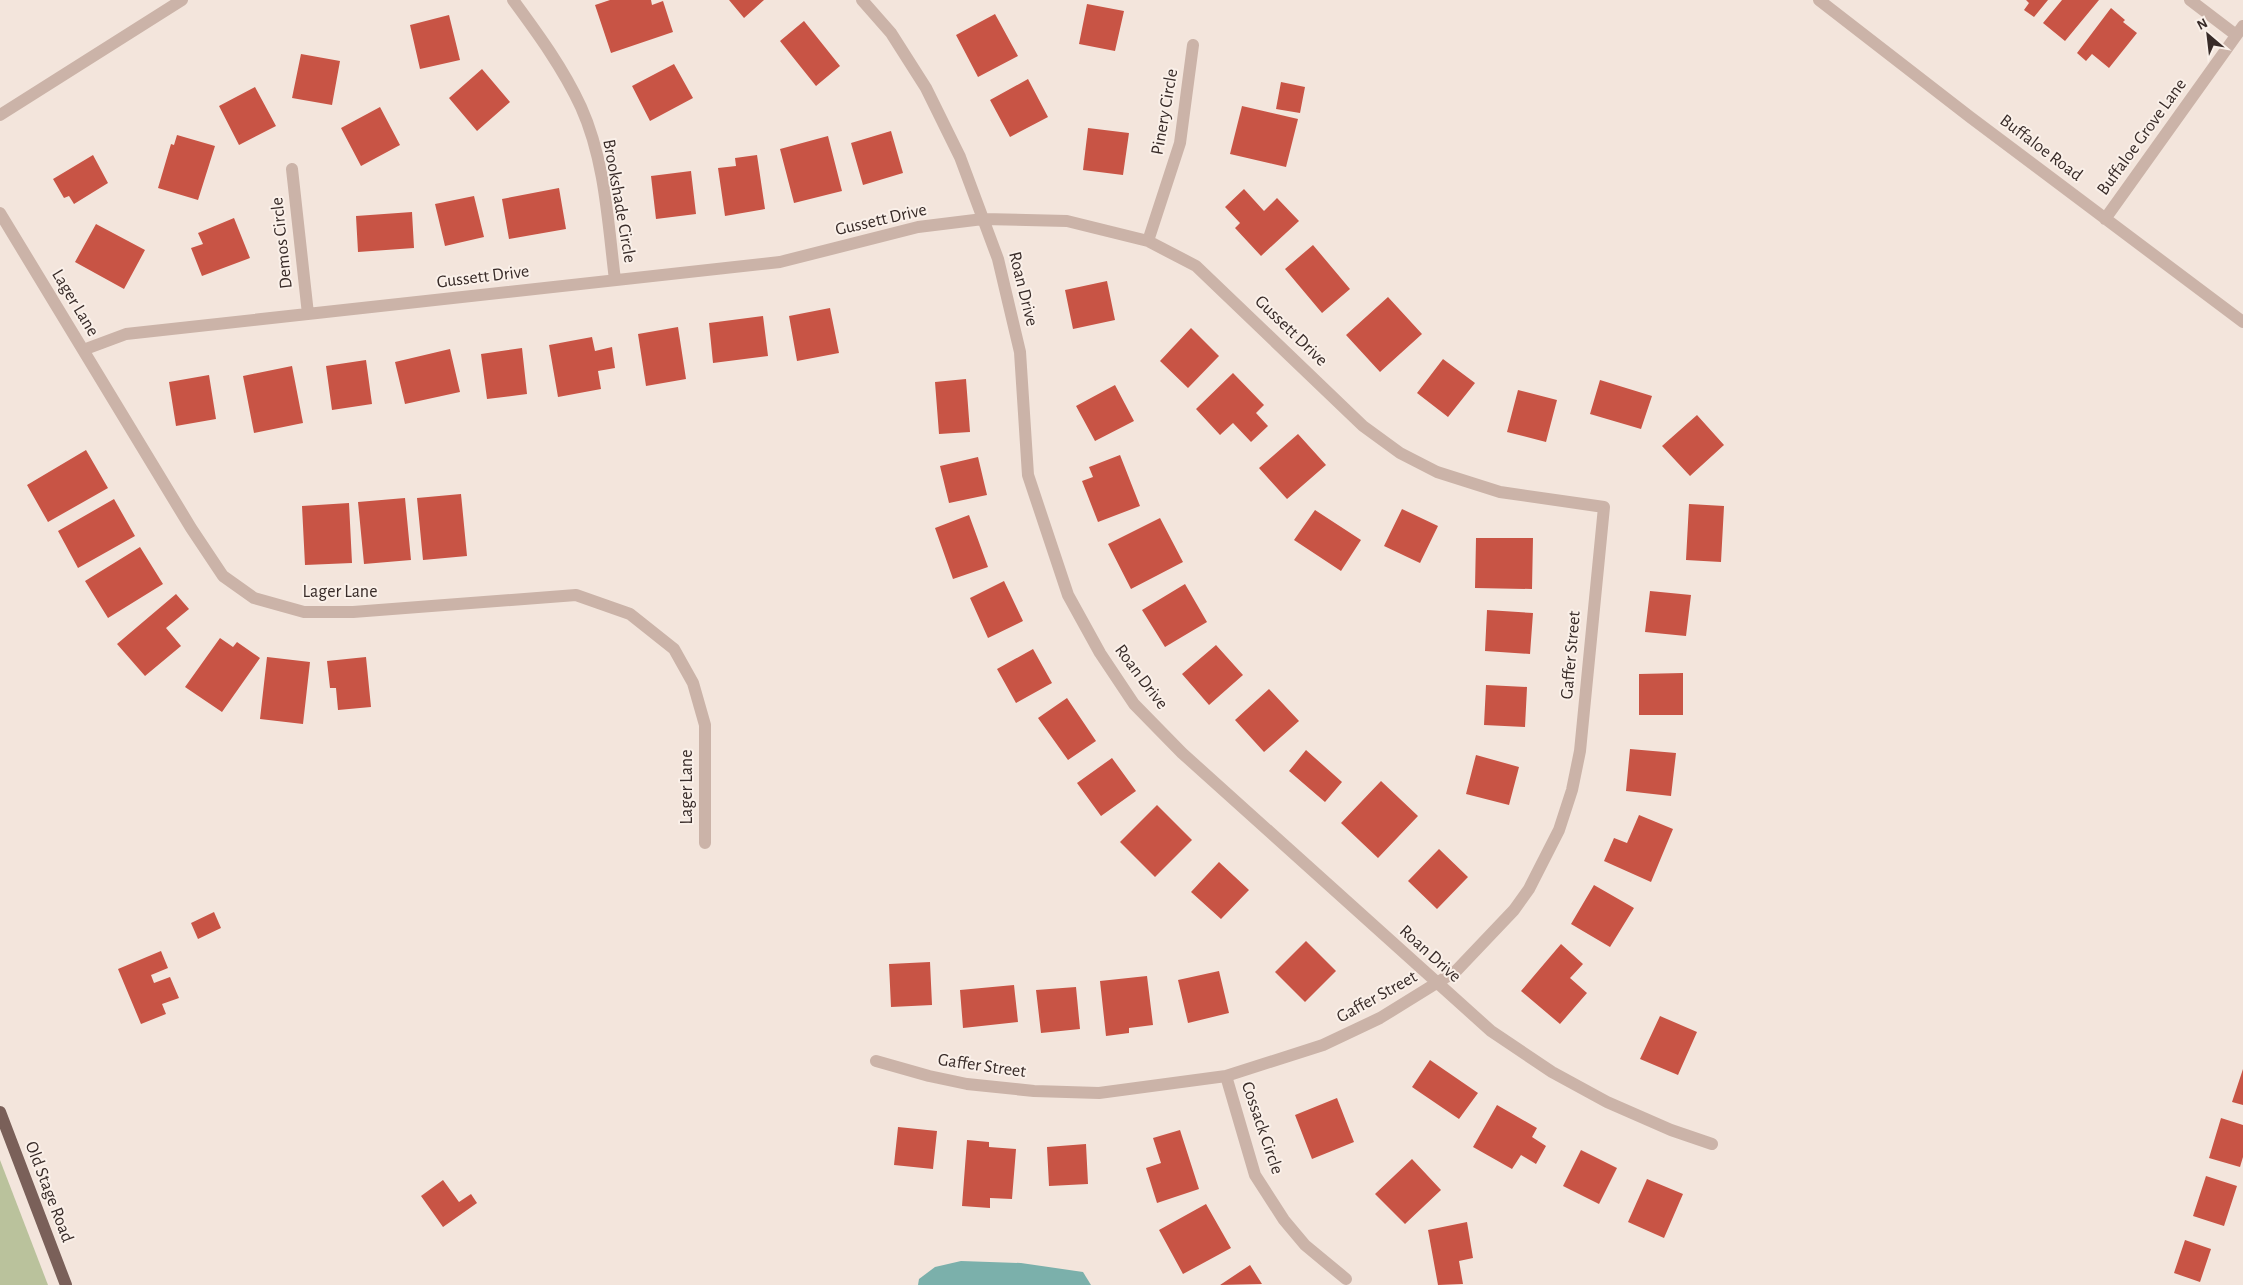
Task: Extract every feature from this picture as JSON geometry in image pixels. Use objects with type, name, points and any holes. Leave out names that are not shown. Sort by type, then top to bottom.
[{"type":"main road","name":"Old Stage Road","points":[[0,1112],[66,1285]]},
{"type":"street","points":[[0,115],[161,6],[182,0]]},
{"type":"street","name":"Brookshade Circle","points":[[513,0],[552,54],[581,108],[595,149],[604,195],[615,280]]},
{"type":"street","name":"Roan Drive","points":[[862,0],[890,33],[926,88],[960,157],[998,259],[1020,352],[1028,475],[1068,595],[1100,654],[1134,704],[1182,753],[1437,984],[1492,1031],[1552,1072],[1608,1102],[1671,1130],[1712,1144]]},
{"type":"street","name":"Buffaloe Road","points":[[1819,0],[2243,322]]},
{"type":"street","points":[[2190,0],[2240,31]]},
{"type":"street","name":"Buffaloe Grove Lane","points":[[2105,219],[2240,31]]},
{"type":"street","name":"Pinery Circle","points":[[1148,241],[1180,143],[1194,45]]},
{"type":"street","name":"Demos Circle","points":[[292,169],[308,314]]},
{"type":"street","name":"Lager Lane","points":[[0,213],[152,466],[212,560],[224,576],[254,598],[304,612],[354,612],[576,595],[630,614],[674,649],[693,683],[705,725],[705,843]]},
{"type":"street","name":"Gussett Drive","points":[[83,350],[126,334],[780,262],[918,228],[983,219],[1068,221],[1148,241],[1196,266],[1363,426],[1400,453],[1437,472],[1500,492],[1604,507]]},
{"type":"street","name":"Gaffer Street","points":[[876,1061],[929,1076],[968,1084],[1034,1091],[1099,1093],[1226,1076],[1323,1045],[1380,1018],[1456,971],[1514,910],[1529,888],[1559,830],[1572,790],[1580,751],[1604,507]]},
{"type":"street","name":"Cossack Circle","points":[[1226,1076],[1255,1175],[1284,1220],[1305,1245],[1346,1279]]},
{"type":"green space","points":[[0,1160],[48,1285],[0,1285]]},
{"type":"water","points":[[961,1261],[1021,1263],[1083,1272],[1091,1285],[918,1285],[919,1279],[935,1267]]},
{"type":"building","points":[[610,0],[651,0],[652,5],[663,1],[673,32],[611,53],[595,5]]},
{"type":"building","points":[[729,0],[764,0],[744,18]]},
{"type":"building","points":[[2026,0],[2048,0],[2034,17],[2024,10],[2029,3]]},
{"type":"building","points":[[2062,0],[2099,0],[2065,41],[2043,23]]},
{"type":"building","points":[[1087,4],[1124,11],[1115,51],[1079,44]]},
{"type":"building","points":[[2111,8],[2125,20],[2123,22],[2137,33],[2109,68],[2092,54],[2086,61],[2077,53]]},
{"type":"building","points":[[995,14],[1018,56],[978,77],[956,35]]},
{"type":"building","points":[[449,15],[460,60],[420,69],[410,25]]},
{"type":"building","points":[[804,21],[840,66],[816,86],[780,41]]},
{"type":"building","points":[[301,54],[340,61],[332,105],[292,98]]},
{"type":"building","points":[[674,64],[693,98],[650,121],[632,86]]},
{"type":"building","points":[[482,69],[510,102],[477,131],[449,98]]},
{"type":"building","points":[[1028,79],[1048,117],[1010,137],[990,100]]},
{"type":"building","points":[[1281,82],[1305,87],[1300,113],[1276,109]]},
{"type":"building","points":[[255,87],[276,126],[239,145],[219,106]]},
{"type":"building","points":[[1242,106],[1298,119],[1286,167],[1230,154]]},
{"type":"building","points":[[380,107],[400,145],[361,166],[341,128]]},
{"type":"building","points":[[1088,128],[1129,133],[1123,175],[1083,170]]},
{"type":"building","points":[[891,131],[903,173],[863,185],[851,143]]},
{"type":"building","points":[[177,135],[215,146],[198,200],[158,188],[171,144],[174,145]]},
{"type":"building","points":[[828,136],[842,191],[794,203],[780,149]]},
{"type":"building","points":[[93,155],[108,183],[74,204],[69,196],[64,198],[53,179]]},
{"type":"building","points":[[757,155],[765,209],[725,216],[718,168],[736,166],[735,158]]},
{"type":"building","points":[[691,171],[696,214],[656,219],[651,176]]},
{"type":"building","points":[[559,188],[566,229],[509,239],[502,199]]},
{"type":"building","points":[[1244,189],[1264,211],[1277,198],[1299,221],[1261,256],[1235,228],[1240,223],[1225,207]]},
{"type":"building","points":[[474,196],[484,237],[445,246],[435,204]]},
{"type":"building","points":[[412,212],[414,248],[358,252],[356,216]]},
{"type":"building","points":[[234,218],[250,258],[202,276],[191,248],[203,244],[198,233]]},
{"type":"building","points":[[96,224],[145,250],[124,289],[75,262]]},
{"type":"building","points":[[1313,245],[1350,289],[1322,313],[1285,269]]},
{"type":"building","points":[[1107,281],[1115,320],[1073,329],[1065,290]]},
{"type":"building","points":[[1388,297],[1422,334],[1380,372],[1346,335]]},
{"type":"building","points":[[830,308],[839,353],[797,361],[789,316]]},
{"type":"building","points":[[763,316],[768,356],[713,363],[709,323]]},
{"type":"building","points":[[678,327],[686,379],[646,386],[638,334]]},
{"type":"building","points":[[1191,328],[1219,356],[1188,388],[1160,361]]},
{"type":"building","points":[[592,337],[595,351],[612,347],[615,368],[598,371],[601,389],[558,397],[549,345]]},
{"type":"building","points":[[522,348],[527,394],[487,399],[481,354]]},
{"type":"building","points":[[450,349],[460,392],[405,404],[395,362]]},
{"type":"building","points":[[1443,359],[1475,383],[1448,417],[1417,393]]},
{"type":"building","points":[[366,360],[372,404],[332,410],[326,366]]},
{"type":"building","points":[[292,366],[303,423],[254,433],[243,376]]},
{"type":"building","points":[[1233,373],[1264,405],[1256,413],[1268,426],[1251,442],[1233,423],[1220,435],[1196,409]]},
{"type":"building","points":[[209,375],[216,419],[176,426],[169,382]]},
{"type":"building","points":[[966,379],[970,432],[939,434],[935,382]]},
{"type":"building","points":[[1600,380],[1652,396],[1641,429],[1590,414]]},
{"type":"building","points":[[1115,385],[1134,421],[1095,441],[1076,406]]},
{"type":"building","points":[[1518,390],[1557,400],[1546,442],[1507,432]]},
{"type":"building","points":[[1697,415],[1724,445],[1690,476],[1662,446]]},
{"type":"building","points":[[1298,434],[1326,465],[1287,499],[1259,468]]},
{"type":"building","points":[[86,450],[108,488],[48,522],[27,485]]},
{"type":"building","points":[[1120,455],[1140,506],[1098,522],[1082,481],[1093,477],[1089,467]]},
{"type":"building","points":[[978,457],[987,495],[949,503],[940,466]]},
{"type":"building","points":[[461,494],[467,556],[423,560],[417,498]]},
{"type":"building","points":[[405,498],[411,560],[364,564],[358,502]]},
{"type":"building","points":[[114,499],[135,536],[78,568],[58,531]]},
{"type":"building","points":[[349,503],[352,563],[305,565],[302,506]]},
{"type":"building","points":[[1689,504],[1724,506],[1721,562],[1686,560]]},
{"type":"building","points":[[1402,509],[1438,526],[1420,563],[1384,546]]},
{"type":"building","points":[[1315,510],[1361,540],[1341,571],[1294,540]]},
{"type":"building","points":[[969,515],[988,567],[953,579],[935,528]]},
{"type":"building","points":[[1160,518],[1183,562],[1131,589],[1108,544]]},
{"type":"building","points":[[1476,538],[1533,538],[1532,589],[1475,588]]},
{"type":"building","points":[[140,547],[163,584],[108,618],[85,581]]},
{"type":"building","points":[[1004,581],[1023,621],[988,638],[970,598]]},
{"type":"building","points":[[1185,584],[1207,622],[1165,647],[1142,610]]},
{"type":"building","points":[[1650,591],[1691,595],[1686,636],[1645,632]]},
{"type":"building","points":[[176,594],[189,609],[166,628],[181,646],[145,676],[117,644]]},
{"type":"building","points":[[1487,610],[1533,613],[1530,654],[1485,651]]},
{"type":"building","points":[[220,638],[233,647],[237,642],[260,658],[222,712],[185,687]]},
{"type":"building","points":[[1216,645],[1243,675],[1209,705],[1182,674]]},
{"type":"building","points":[[1033,649],[1052,683],[1016,703],[997,669]]},
{"type":"building","points":[[267,657],[310,662],[303,724],[260,719]]},
{"type":"building","points":[[366,657],[371,707],[338,710],[336,688],[330,688],[327,661]]},
{"type":"building","points":[[1683,673],[1683,715],[1639,715],[1639,674]]},
{"type":"building","points":[[1486,685],[1527,687],[1525,727],[1484,725]]},
{"type":"building","points":[[1269,689],[1299,721],[1264,752],[1235,720]]},
{"type":"building","points":[[1067,698],[1096,741],[1068,760],[1038,718]]},
{"type":"building","points":[[1630,749],[1676,753],[1671,796],[1626,791]]},
{"type":"building","points":[[1306,750],[1342,782],[1325,802],[1289,771]]},
{"type":"building","points":[[1476,755],[1519,767],[1509,805],[1466,794]]},
{"type":"building","points":[[1112,758],[1136,791],[1101,816],[1077,783]]},
{"type":"building","points":[[1381,781],[1418,816],[1378,858],[1341,823]]},
{"type":"building","points":[[1157,805],[1192,840],[1155,877],[1120,842]]},
{"type":"building","points":[[1639,815],[1673,829],[1651,882],[1604,861],[1614,838],[1627,843]]},
{"type":"building","points":[[1439,849],[1468,877],[1437,909],[1408,881]]},
{"type":"building","points":[[1219,862],[1249,890],[1221,919],[1191,892]]},
{"type":"building","points":[[1594,885],[1634,908],[1610,947],[1571,924]]},
{"type":"building","points":[[214,912],[221,928],[198,939],[191,923]]},
{"type":"building","points":[[1306,941],[1336,971],[1305,1002],[1275,972]]},
{"type":"building","points":[[1561,944],[1583,964],[1570,978],[1587,993],[1560,1024],[1521,991]]},
{"type":"building","points":[[161,951],[168,968],[151,975],[154,983],[170,977],[179,998],[162,1004],[166,1014],[141,1024],[118,969]]},
{"type":"building","points":[[930,962],[932,1005],[891,1007],[889,964]]},
{"type":"building","points":[[1219,971],[1229,1013],[1188,1023],[1178,980]]},
{"type":"building","points":[[1147,976],[1153,1025],[1129,1028],[1129,1033],[1106,1036],[1100,981]]},
{"type":"building","points":[[1014,985],[1018,1022],[963,1028],[960,990]]},
{"type":"building","points":[[1076,987],[1080,1029],[1041,1033],[1036,990]]},
{"type":"building","points":[[1660,1016],[1697,1032],[1678,1075],[1640,1059]]},
{"type":"building","points":[[1430,1060],[1478,1093],[1459,1119],[1412,1087]]},
{"type":"building","points":[[2243,1069],[2243,1105],[2232,1102]]},
{"type":"building","points":[[1337,1098],[1354,1142],[1312,1159],[1295,1115]]},
{"type":"building","points":[[1497,1105],[1537,1128],[1532,1137],[1546,1146],[1536,1164],[1521,1155],[1512,1169],[1473,1147]]},
{"type":"building","points":[[2221,1118],[2243,1125],[2243,1157],[2240,1167],[2209,1158]]},
{"type":"building","points":[[898,1127],[937,1131],[933,1169],[894,1165]]},
{"type":"building","points":[[1180,1130],[1199,1189],[1157,1203],[1146,1168],[1161,1163],[1153,1138]]},
{"type":"building","points":[[967,1140],[989,1142],[989,1147],[1016,1149],[1012,1199],[990,1198],[990,1208],[962,1206]]},
{"type":"building","points":[[1086,1144],[1088,1184],[1049,1186],[1047,1147]]},
{"type":"building","points":[[1581,1150],[1617,1168],[1599,1204],[1563,1186]]},
{"type":"building","points":[[1412,1159],[1441,1190],[1405,1224],[1375,1194]]},
{"type":"building","points":[[2206,1176],[2237,1186],[2224,1226],[2193,1216]]},
{"type":"building","points":[[1647,1179],[1683,1194],[1664,1238],[1628,1222]]},
{"type":"building","points":[[443,1180],[459,1202],[471,1194],[477,1203],[443,1227],[421,1196]]},
{"type":"building","points":[[1206,1204],[1231,1248],[1183,1274],[1159,1230]]},
{"type":"building","points":[[1467,1222],[1473,1258],[1459,1261],[1463,1284],[1438,1285],[1428,1230]]},
{"type":"building","points":[[2185,1240],[2211,1249],[2200,1282],[2174,1273]]},
{"type":"building","points":[[1250,1265],[1262,1284],[1220,1285]]}]
